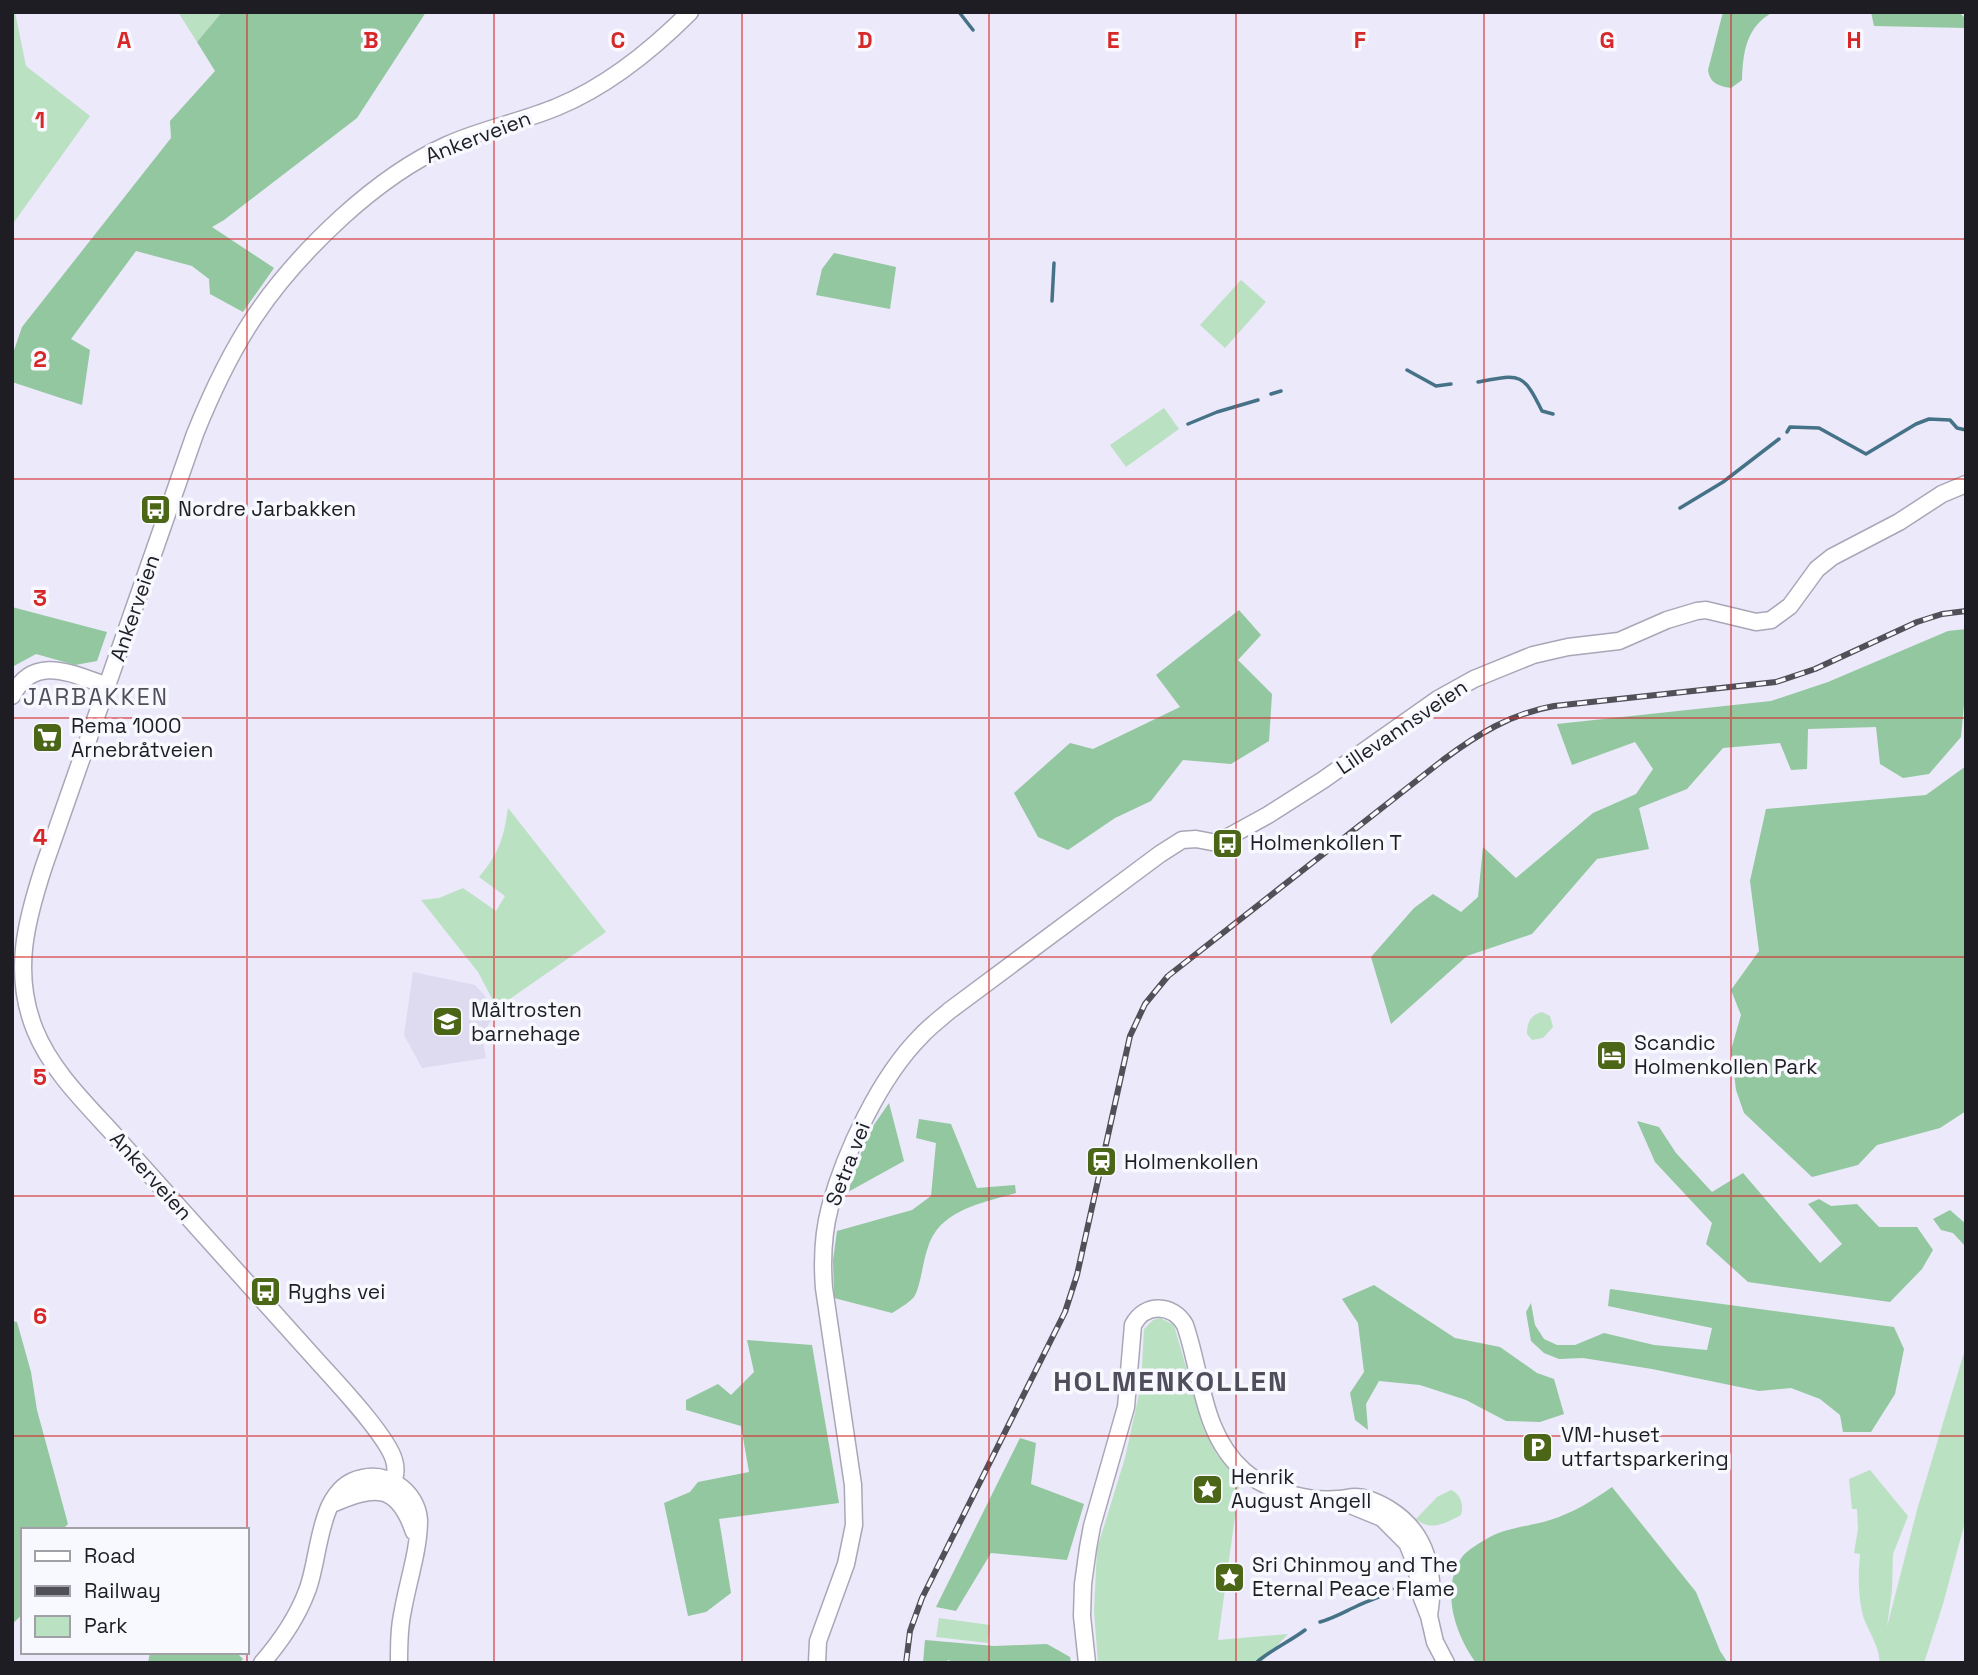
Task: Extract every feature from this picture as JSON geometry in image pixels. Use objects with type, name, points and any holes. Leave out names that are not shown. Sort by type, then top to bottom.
[{"type":"main road","name":"Ankerveien","points":[[386,1484],[384,1443],[341,1387],[60,1072],[35,1030],[26,1003],[22,973],[26,928],[44,866],[195,435],[213,391],[248,324],[287,272],[351,209],[404,168],[458,140],[555,108],[589,91],[634,63],[690,12]]},
{"type":"main road","name":"Lillevannsveien","points":[[1217,843],[1323,780],[1438,699],[1474,679],[1533,654],[1619,641],[1677,616],[1697,611],[1706,610],[1756,622],[1771,620],[1790,606],[1817,569],[1832,557],[1899,522],[1942,494],[1966,484]]},
{"type":"main road","points":[[12,695],[25,677],[40,670],[61,671],[107,686]]},
{"type":"main road","name":"Setra vei","points":[[817,1663],[818,1641],[846,1564],[854,1525],[853,1485],[822,1266],[829,1209],[861,1127],[886,1082],[919,1037],[949,1011],[1182,840],[1217,843]]},
{"type":"main road","points":[[1087,1663],[1082,1616],[1083,1584],[1092,1526],[1124,1416],[1131,1332],[1140,1314],[1155,1308],[1165,1308],[1182,1320],[1213,1426],[1225,1451],[1242,1470],[1264,1485],[1286,1493],[1338,1500],[1354,1497],[1379,1503],[1396,1513],[1416,1534],[1431,1569],[1433,1593],[1429,1616],[1435,1642],[1446,1663]]},
{"type":"main road","points":[[262,1663],[286,1633],[304,1600],[313,1575],[325,1517],[332,1504],[386,1484],[410,1496],[419,1519],[401,1622],[399,1663]]},
{"type":"shaded area","name":"Måltrosten barnehage","points":[[413,972],[475,985],[497,1009],[482,1036],[486,1058],[422,1068],[404,1035]]},
{"type":"green space","points":[[12,12],[15,12],[26,66],[90,116],[12,225]]},
{"type":"green space","points":[[178,12],[222,12],[197,42]]},
{"type":"green space","points":[[222,12],[426,12],[357,118],[212,227],[274,268],[243,312],[210,294],[209,279],[192,266],[136,251],[71,339],[90,350],[82,405],[12,382],[12,356],[22,327],[171,138],[170,121],[215,71],[197,42]]},
{"type":"green space","points":[[1723,12],[1773,12],[1757,25],[1752,33],[1745,50],[1742,80],[1731,88],[1715,83],[1708,70]]},
{"type":"green space","points":[[1871,12],[1959,12],[1966,19],[1966,28],[1874,26]]},
{"type":"green space","points":[[834,253],[896,267],[890,309],[816,295],[822,269]]},
{"type":"green space","points":[[1241,280],[1266,302],[1225,348],[1200,325]]},
{"type":"green space","points":[[1164,408],[1179,429],[1126,467],[1110,445]]},
{"type":"green space","points":[[12,607],[107,632],[97,661],[75,665],[36,654],[12,667]]},
{"type":"green space","points":[[1239,610],[1261,635],[1238,660],[1272,694],[1269,741],[1231,764],[1183,760],[1151,801],[1115,818],[1068,850],[1038,837],[1014,793],[1070,743],[1093,749],[1180,707],[1156,675]]},
{"type":"green space","points":[[1966,629],[1966,683],[1961,737],[1929,774],[1903,778],[1880,764],[1876,727],[1808,729],[1807,769],[1791,770],[1780,743],[1723,748],[1687,789],[1639,808],[1649,849],[1597,859],[1532,934],[1467,956],[1391,1024],[1371,957],[1414,908],[1433,894],[1461,912],[1478,897],[1483,847],[1516,878],[1593,813],[1636,794],[1653,769],[1635,742],[1572,765],[1557,724],[1771,701],[1828,682],[1948,631]]},
{"type":"green space","points":[[1966,766],[1966,1111],[1940,1128],[1877,1145],[1858,1165],[1812,1177],[1744,1113],[1736,1090],[1731,1050],[1741,1015],[1731,990],[1759,951],[1750,881],[1766,809],[1926,795]]},
{"type":"green space","points":[[508,808],[606,932],[497,1008],[478,972],[421,900],[439,898],[463,888],[496,911],[505,896],[479,877],[500,845]]},
{"type":"green space","points":[[1542,1012],[1550,1016],[1553,1027],[1543,1038],[1532,1040],[1527,1034],[1529,1023],[1532,1017]]},
{"type":"green space","points":[[889,1103],[904,1161],[848,1192],[867,1135]]},
{"type":"green space","points":[[919,1119],[951,1124],[977,1188],[1015,1185],[1016,1193],[971,1207],[941,1225],[930,1241],[914,1297],[892,1313],[834,1298],[833,1260],[837,1231],[912,1210],[931,1196],[936,1143],[916,1138]]},
{"type":"green space","points":[[1637,1121],[1659,1127],[1676,1153],[1712,1192],[1743,1173],[1820,1263],[1842,1244],[1808,1204],[1819,1199],[1831,1206],[1857,1204],[1879,1227],[1917,1227],[1933,1250],[1922,1269],[1890,1302],[1748,1282],[1706,1244],[1712,1223],[1655,1162]]},
{"type":"green space","points":[[1950,1210],[1966,1224],[1966,1247],[1953,1233],[1941,1230],[1933,1219]]},
{"type":"green space","points":[[1374,1285],[1455,1338],[1500,1347],[1537,1373],[1554,1379],[1564,1414],[1540,1422],[1506,1421],[1466,1400],[1420,1385],[1379,1381],[1366,1404],[1368,1430],[1355,1420],[1350,1393],[1364,1372],[1358,1323],[1342,1299]]},
{"type":"green space","points":[[1610,1289],[1894,1327],[1904,1349],[1895,1394],[1871,1432],[1843,1432],[1840,1415],[1820,1399],[1791,1388],[1759,1391],[1652,1369],[1583,1358],[1559,1359],[1544,1353],[1531,1341],[1526,1312],[1531,1303],[1535,1325],[1544,1339],[1557,1345],[1575,1345],[1604,1333],[1654,1345],[1707,1350],[1712,1328],[1608,1306]]},
{"type":"green space","points":[[1160,1318],[1174,1325],[1203,1427],[1217,1455],[1240,1480],[1218,1640],[1288,1634],[1261,1663],[1098,1663],[1094,1611],[1097,1549],[1125,1458],[1141,1385],[1144,1329],[1153,1320]]},
{"type":"green space","points":[[12,1321],[17,1322],[31,1372],[37,1410],[68,1524],[64,1528],[21,1528],[21,1616],[12,1624]]},
{"type":"green space","points":[[747,1340],[812,1345],[839,1503],[719,1519],[731,1593],[706,1612],[688,1616],[664,1503],[690,1492],[698,1482],[749,1472],[741,1426],[686,1410],[686,1400],[718,1384],[731,1395],[754,1372]]},
{"type":"green space","points":[[1966,1346],[1966,1518],[1943,1604],[1924,1663],[1879,1663],[1878,1652],[1861,1608],[1860,1554],[1854,1553],[1858,1529],[1857,1509],[1852,1509],[1849,1479],[1870,1470],[1908,1516],[1893,1554],[1887,1627],[1917,1510]]},
{"type":"green space","points":[[1020,1438],[1036,1443],[1031,1484],[1084,1504],[1067,1560],[991,1553],[956,1611],[936,1607]]},
{"type":"green space","points":[[1612,1487],[1696,1592],[1720,1651],[1728,1663],[1476,1663],[1462,1639],[1451,1597],[1455,1570],[1462,1557],[1474,1546],[1495,1535],[1567,1514]]},
{"type":"green space","points":[[1451,1490],[1461,1501],[1461,1515],[1433,1526],[1416,1519],[1437,1497]]},
{"type":"green space","points":[[939,1618],[990,1625],[988,1643],[936,1637]]},
{"type":"green space","points":[[925,1640],[994,1646],[1047,1644],[1070,1657],[1071,1663],[955,1663],[948,1660],[946,1663],[923,1663]]},
{"type":"green space","points":[[150,1654],[238,1654],[243,1659],[239,1663],[148,1663]]},
{"type":"waterway","points":[[959,12],[973,30]]},
{"type":"waterway","points":[[1052,301],[1054,263]]},
{"type":"waterway","points":[[1407,370],[1436,386],[1451,384]]},
{"type":"waterway","points":[[1478,382],[1512,377],[1519,379],[1530,389],[1542,411],[1553,414]]},
{"type":"waterway","points":[[1271,394],[1281,391]]},
{"type":"waterway","points":[[1188,424],[1258,400]]},
{"type":"waterway","points":[[1787,432],[1790,427],[1819,428],[1866,454],[1929,419],[1950,420],[1957,428],[1966,430]]},
{"type":"waterway","points":[[1680,508],[1723,482],[1779,439]]},
{"type":"waterway","points":[[1320,1622],[1380,1597],[1392,1589]]},
{"type":"waterway","points":[[1256,1663],[1305,1630]]},
{"type":"railway","points":[[906,1663],[910,1631],[922,1598],[1065,1312],[1077,1275],[1130,1036],[1145,1004],[1168,976],[1443,760],[1509,720],[1554,706],[1776,682],[1815,669],[1917,622],[1942,614],[1966,611]]},
{"type":"place","name":"Nordre Jarbakken","points":[[155,509]]},
{"type":"place","name":"Rema 1000 Arnebråtveien","points":[[48,738]]},
{"type":"place","name":"Holmenkollen T","points":[[1227,843]]},
{"type":"place","name":"Måltrosten barnehage","points":[[448,1022]]},
{"type":"place","name":"Scandic Holmenkollen Park","points":[[1611,1055]]},
{"type":"place","name":"Holmenkollen","points":[[1101,1162]]},
{"type":"place","name":"Ryghs vei","points":[[265,1292]]},
{"type":"place","name":"VM-huset utfartsparkering","points":[[1538,1447]]},
{"type":"place","name":"Henrik August Angell","points":[[1208,1489]]},
{"type":"place","name":"Sri Chinmoy and The Eternal Peace Flame","points":[[1229,1577]]},
{"type":"district","name":"JARBAKKEN","points":[[96,697]]},
{"type":"district","name":"HOLMENKOLLEN","points":[[1171,1381]]}]
